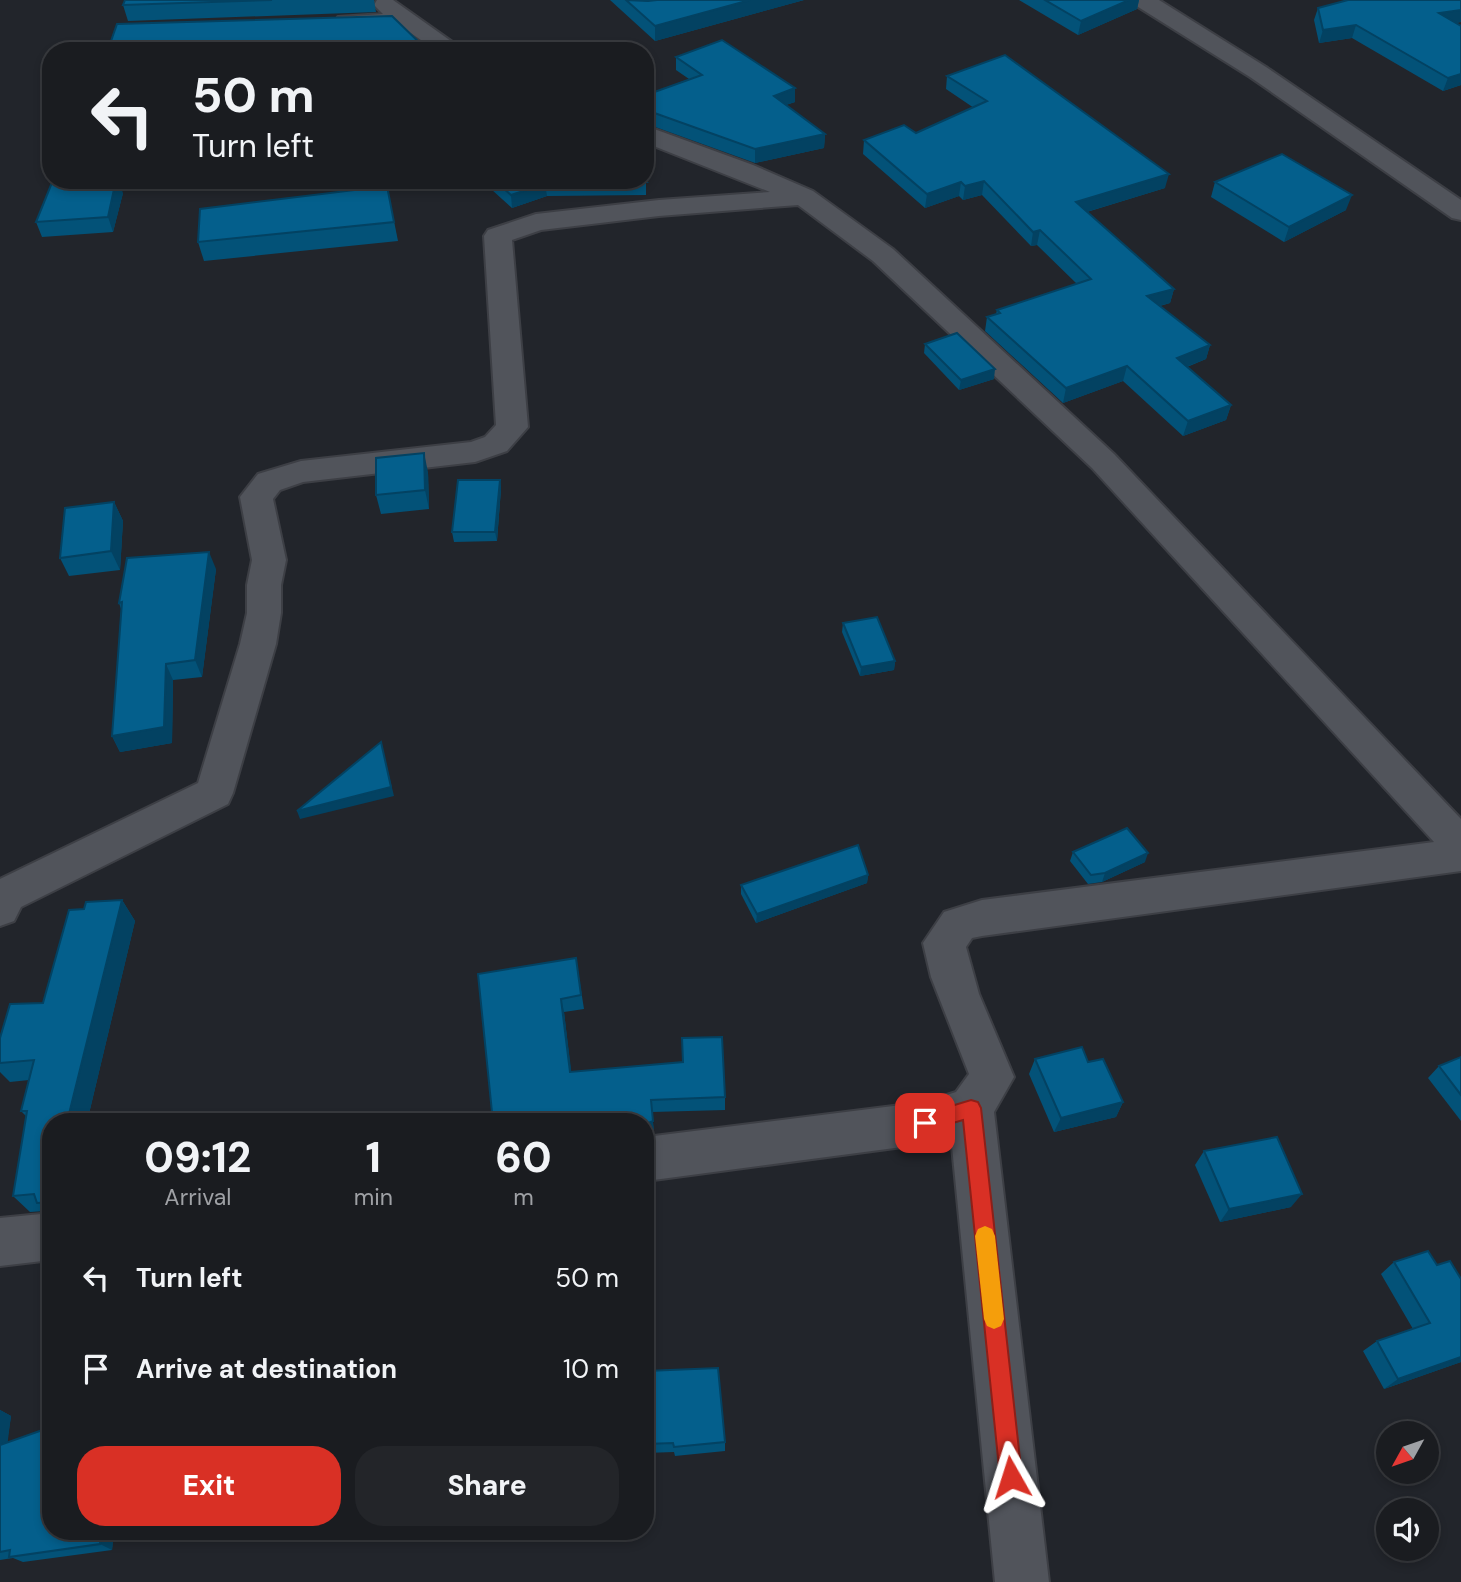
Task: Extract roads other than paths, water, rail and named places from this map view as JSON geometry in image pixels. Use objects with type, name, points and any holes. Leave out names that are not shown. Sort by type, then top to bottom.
[{"type":"street","points":[[378,0],[440,42]]},
{"type":"street","points":[[1143,0],[1258,72],[1461,212]]},
{"type":"street","points":[[324,23],[407,20]]},
{"type":"street","points":[[654,137],[744,170],[804,197],[883,255],[1103,461],[1461,845]]},
{"type":"street","points":[[0,909],[5,895],[214,793],[258,644],[264,613],[264,585],[269,560],[256,497],[269,482],[301,472],[475,452],[496,444],[512,427],[498,236],[536,222],[659,208],[804,197]]},
{"type":"street","points":[[654,1158],[925,1123],[971,1108],[992,1077],[982,1045],[947,966],[944,943],[959,924],[982,918],[1461,855]]},
{"type":"street","points":[[971,1108],[1022,1582]]},
{"type":"street","points":[[0,1242],[42,1237]]}]
